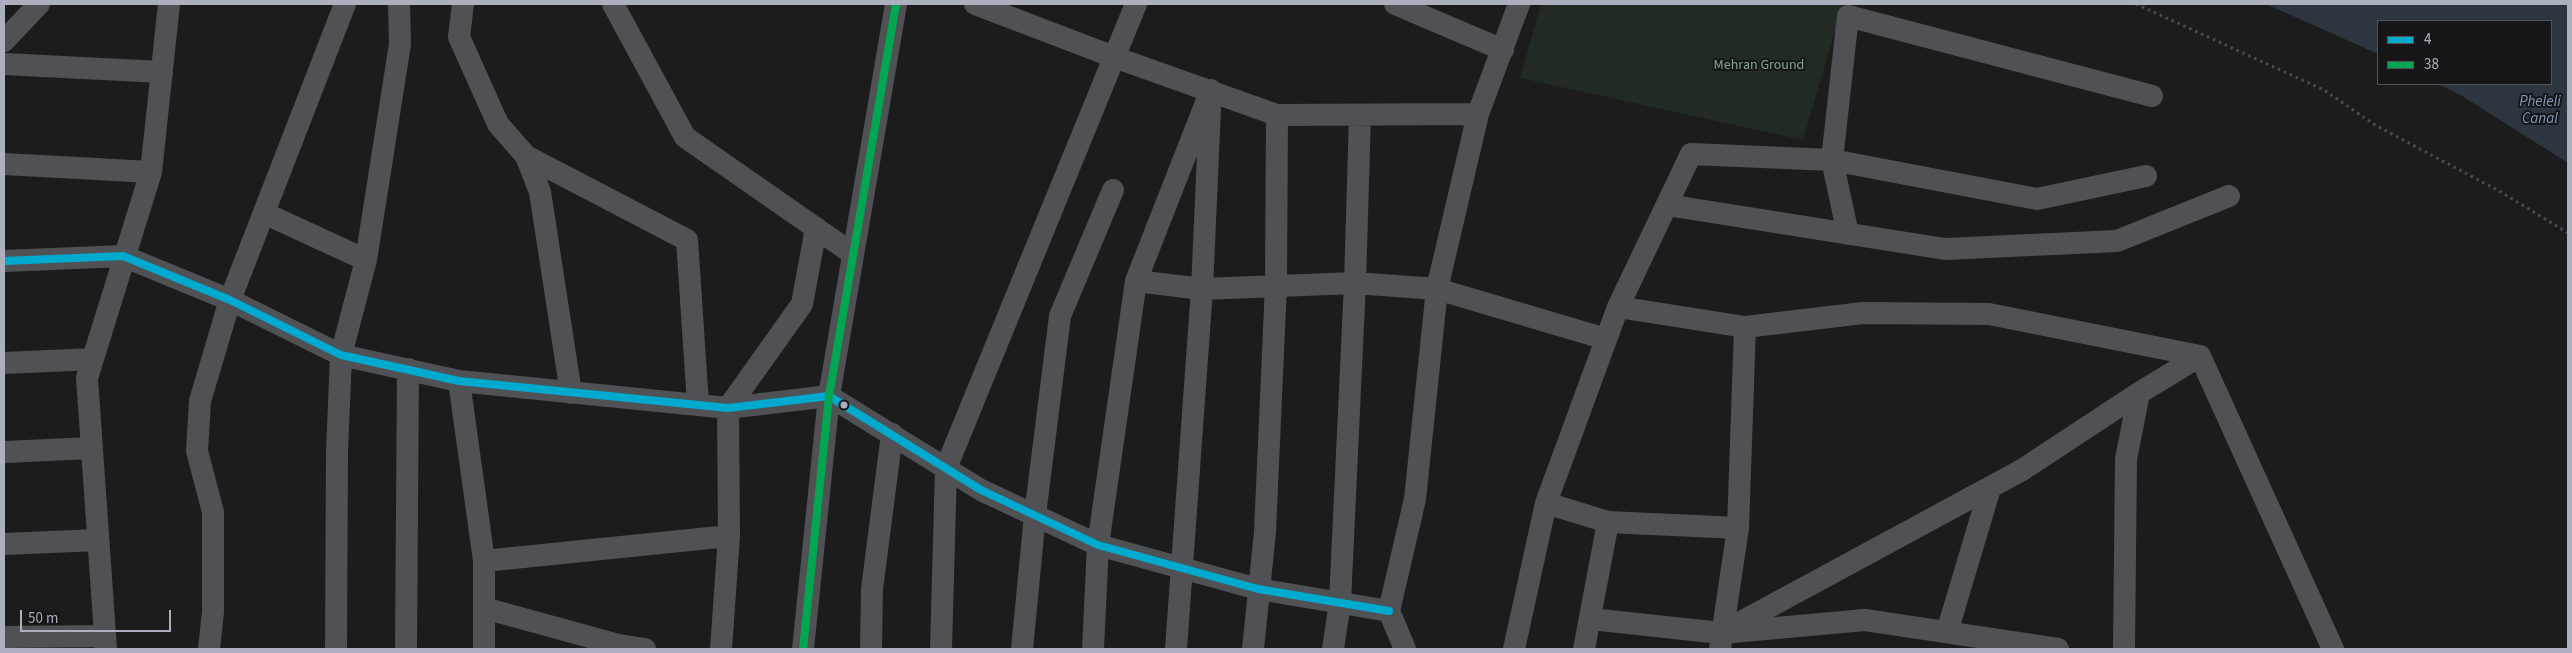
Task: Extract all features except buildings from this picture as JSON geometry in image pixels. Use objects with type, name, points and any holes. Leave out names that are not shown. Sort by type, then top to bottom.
[{"type":"street","points":[[4,41],[39,4]]},
{"type":"street","points":[[4,637],[106,643],[88,378],[123,256],[151,172],[169,4]]},
{"type":"street","points":[[209,649],[213,612],[212,512],[197,451],[200,401],[230,300],[345,4]]},
{"type":"street","points":[[336,649],[337,451],[341,355],[366,260],[400,44],[399,4]]},
{"type":"street","points":[[463,4],[459,37],[498,124],[526,156],[540,192],[571,393]]},
{"type":"street","points":[[613,4],[685,137],[853,254]]},
{"type":"street","points":[[803,649],[829,396],[896,4]]},
{"type":"street","points":[[975,4],[1114,57],[1211,90],[1276,115],[1478,114]]},
{"type":"street","points":[[941,649],[946,468],[1136,4]]},
{"type":"street","points":[[1395,4],[1503,50]]},
{"type":"street","points":[[1405,649],[1390,611],[1415,499],[1437,289],[1478,114],[1519,4]]},
{"type":"street","points":[[1848,234],[1832,160],[1848,16],[2152,96]]},
{"type":"street","points":[[4,64],[162,72]]},
{"type":"street","points":[[1093,649],[1098,545],[1136,281],[1211,90]]},
{"type":"street","points":[[1176,649],[1184,570],[1202,289],[1211,90]]},
{"type":"street","points":[[1253,649],[1265,532],[1276,285],[1276,115]]},
{"type":"street","points":[[1333,649],[1340,602],[1355,283],[1360,115]]},
{"type":"street","points":[[1514,649],[1546,503],[1618,308],[1691,154],[1832,160],[2037,199],[2146,176]]},
{"type":"street","points":[[526,156],[687,240],[698,404]]},
{"type":"street","points":[[4,164],[151,172]]},
{"type":"street","points":[[1022,649],[1035,515],[1060,316],[1113,190]]},
{"type":"street","points":[[1667,205],[1946,249],[2117,241],[2229,196]]},
{"type":"street","points":[[264,213],[366,260]]},
{"type":"street","points":[[721,649],[729,536],[728,408],[802,304],[816,228]]},
{"type":"street","points":[[4,261],[123,256],[230,300],[341,355],[459,381],[728,408],[829,396],[981,490],[1098,545],[1258,589],[1390,611]]},
{"type":"street","points":[[1136,281],[1202,289],[1355,283],[1437,289],[1606,339]]},
{"type":"street","points":[[1618,308],[1745,328],[1863,313],[1988,314],[2200,356]]},
{"type":"street","points":[[1720,641],[1738,528],[1745,328]]},
{"type":"street","points":[[1720,641],[2022,470],[2138,393],[2200,356]]},
{"type":"street","points":[[2200,356],[2333,649]]},
{"type":"street","points":[[4,363],[93,359]]},
{"type":"street","points":[[406,649],[408,369]]},
{"type":"street","points":[[459,381],[484,561],[484,649]]},
{"type":"street","points":[[2124,649],[2126,459],[2138,393]]},
{"type":"street","points":[[871,649],[872,589],[892,434]]},
{"type":"street","points":[[4,452],[92,448]]},
{"type":"street","points":[[1947,632],[1990,488]]},
{"type":"street","points":[[1546,503],[1608,522],[1738,528]]},
{"type":"street","points":[[1584,649],[1608,522]]},
{"type":"street","points":[[484,561],[729,536]]},
{"type":"street","points":[[4,544],[98,540]]},
{"type":"street","points":[[484,608],[619,645],[645,649]]},
{"type":"street","points":[[1591,619],[1720,641],[1865,620],[2058,649]]},
{"type":"path","points":[[2136,4],[2324,90],[2375,126],[2501,192],[2568,233]]},
{"type":"green space","name":"Mehran Ground","points":[[1541,4],[1843,4],[1803,140],[1520,78]]},
{"type":"water","name":"Pheleli Canal","points":[[2266,4],[2568,4],[2568,163],[2462,96],[2440,85],[2552,85],[2552,20],[2377,20],[2377,54]]},
{"type":"transit line","name":"38","points":[[803,649],[829,396],[896,4]]},
{"type":"transit line","name":"4","points":[[4,261],[123,256],[230,300],[341,355],[459,381],[728,408],[829,396],[981,490],[1098,545],[1258,589],[1389,611]]}]
